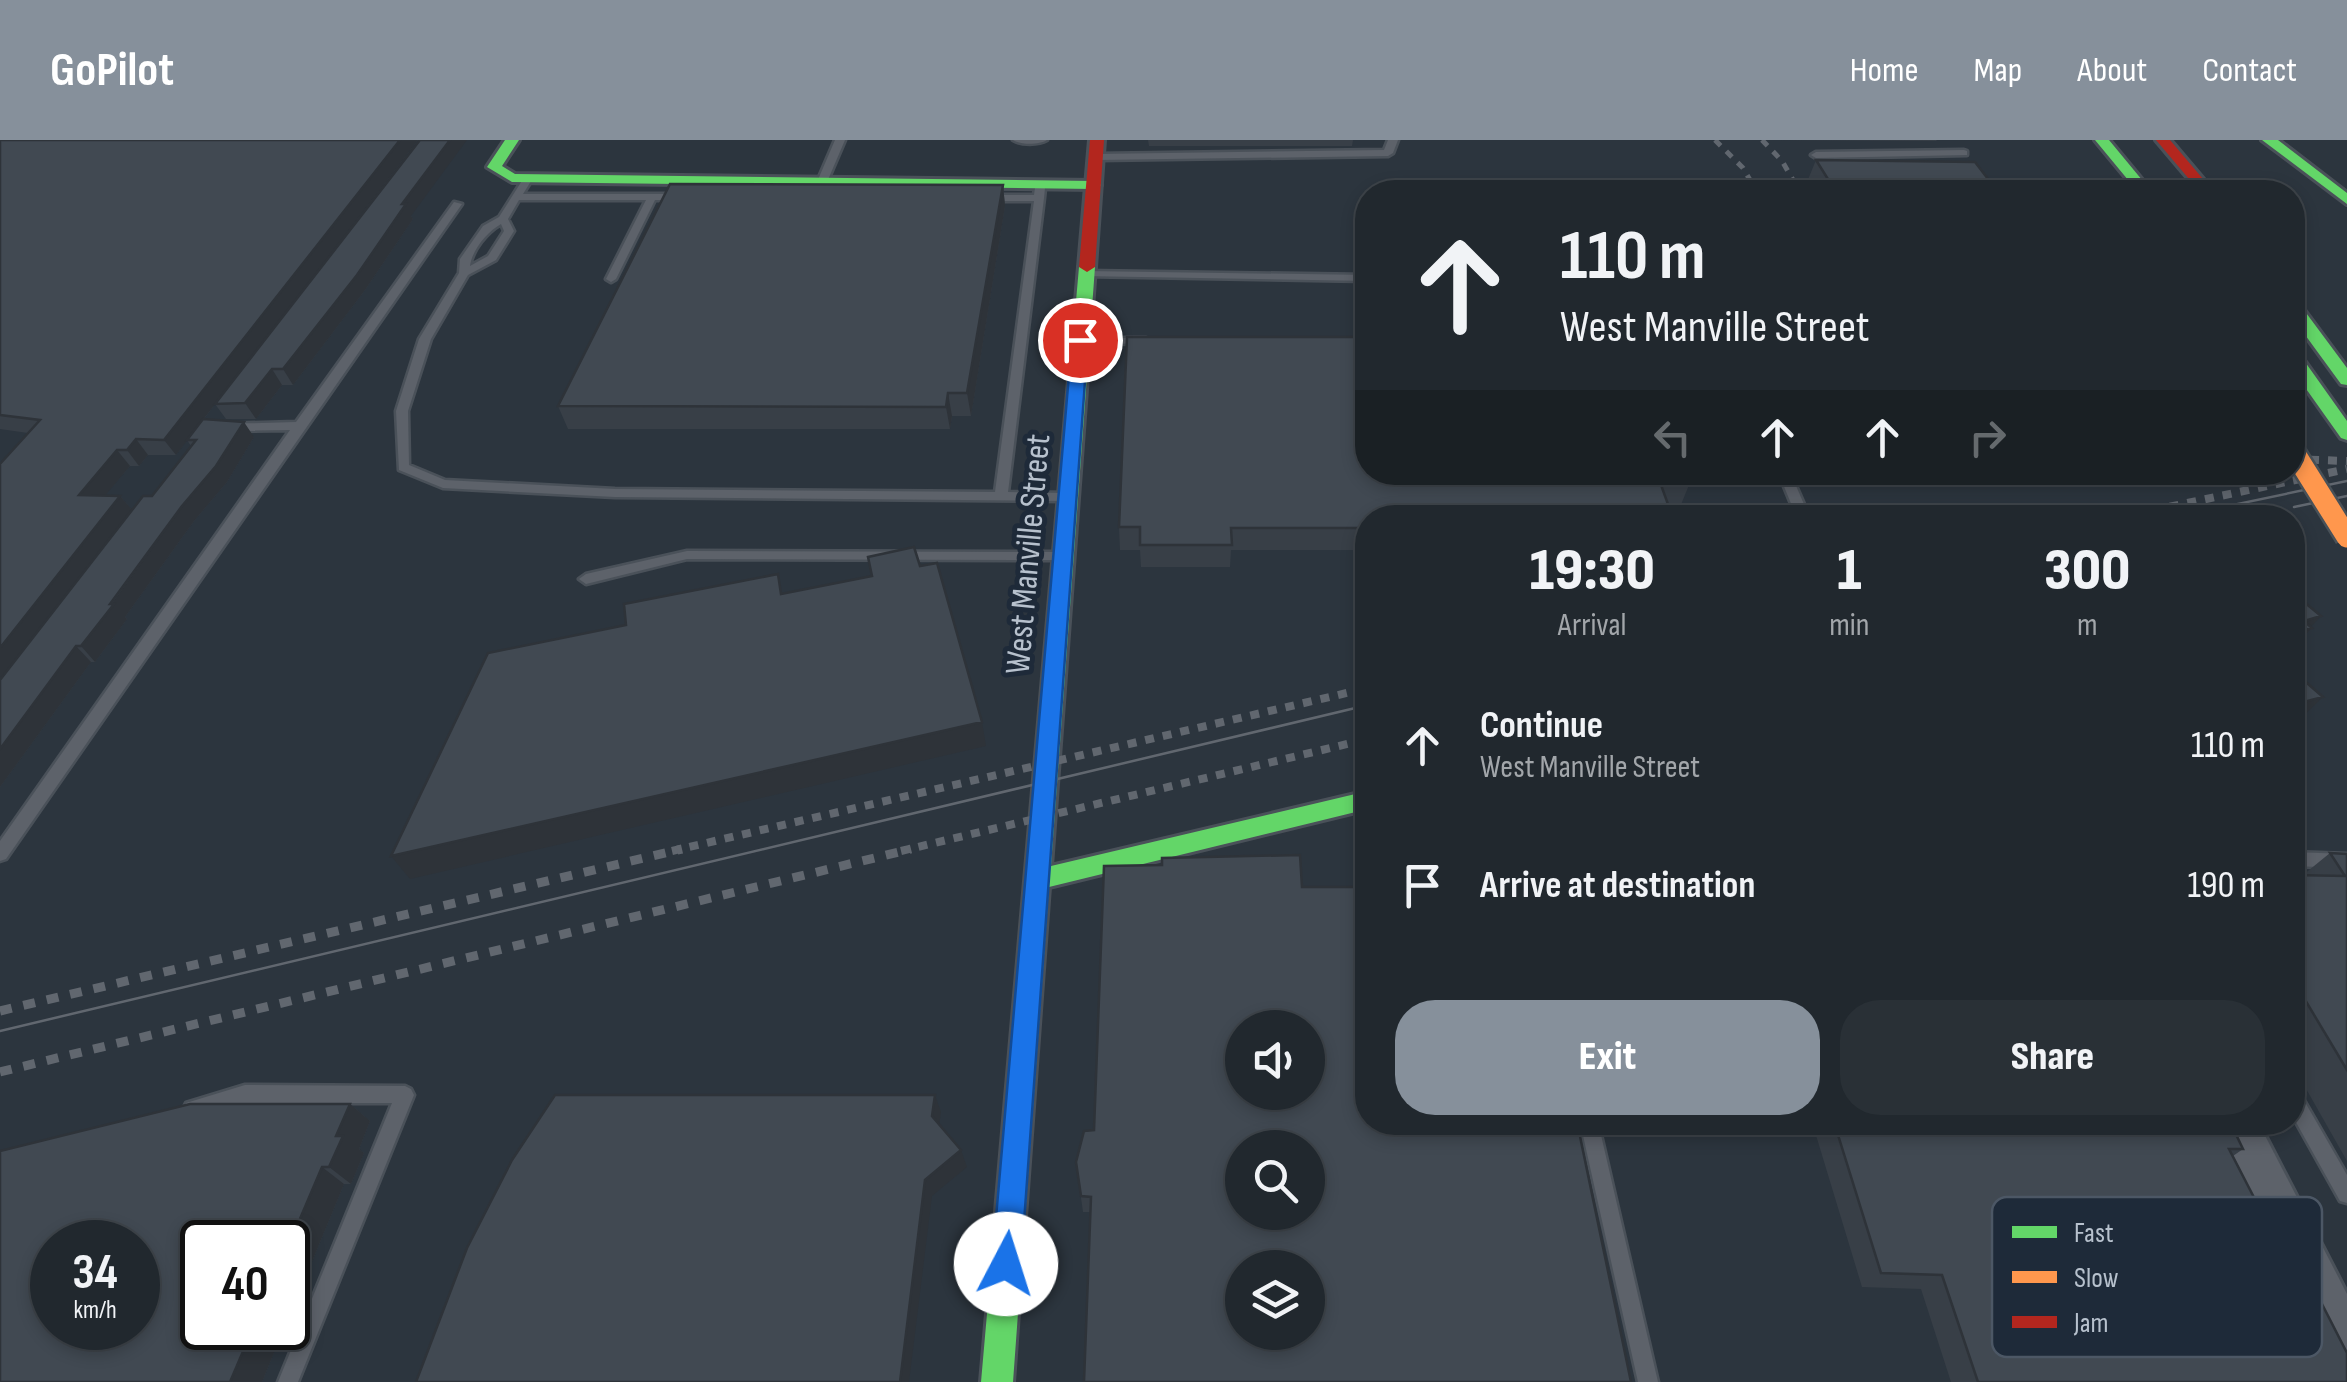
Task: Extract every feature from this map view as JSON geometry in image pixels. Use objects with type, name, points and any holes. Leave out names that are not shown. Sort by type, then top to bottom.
[{"type":"main road","points":[[512,140],[494,167],[522,188],[822,182],[1040,191],[1094,185]]},
{"type":"main road","points":[[2102,140],[2146,180]]},
{"type":"main road","points":[[2128,140],[2150,180]]},
{"type":"main road","points":[[2163,140],[2197,180]]},
{"type":"main road","points":[[2270,140],[2347,200]]},
{"type":"main road","points":[[2297,140],[2347,177]]},
{"type":"main road","name":"West Manville Street","points":[[997,1382],[1066,497],[1098,149]]},
{"type":"main road","points":[[2305,323],[2347,380]]},
{"type":"main road","points":[[2305,374],[2341,425]]},
{"type":"main road","points":[[2305,411],[2338,460]]},
{"type":"main road","points":[[2305,470],[2347,536]]},
{"type":"main road","points":[[1039,879],[1355,803]]},
{"type":"street","points":[[2244,1135],[2275,1197]]},
{"type":"street","points":[[2322,1290],[2347,1340]]},
{"type":"lane","points":[[822,182],[840,140]]},
{"type":"lane","points":[[1018,140],[1042,140]]},
{"type":"lane","points":[[1098,149],[1388,152],[1392,140]]},
{"type":"lane","points":[[1955,140],[1971,168]]},
{"type":"lane","points":[[1816,155],[1964,154]]},
{"type":"lane","points":[[692,197],[522,188],[502,219],[487,228],[465,259],[464,273],[425,340],[402,411],[403,467],[444,484],[615,492],[1066,497]]},
{"type":"lane","points":[[969,198],[1040,191],[1001,496]]},
{"type":"lane","points":[[611,278],[652,197]]},
{"type":"lane","points":[[0,854],[457,204]]},
{"type":"lane","points":[[464,273],[492,258],[509,231],[502,219]]},
{"type":"lane","points":[[1086,274],[1355,278]]},
{"type":"lane","points":[[1080,340],[1161,341]]},
{"type":"lane","points":[[209,427],[300,426]]},
{"type":"lane","points":[[586,580],[687,555],[1062,556]]},
{"type":"lane","points":[[2305,859],[2347,860]]},
{"type":"lane","points":[[170,1115],[245,1094],[405,1095],[288,1382]]},
{"type":"lane","points":[[2305,1119],[2347,1194]]},
{"type":"lane","points":[[1592,1135],[1648,1382]]},
{"type":"building","points":[[0,140],[400,140],[164,440],[136,439],[127,450],[117,450],[79,495],[120,496],[0,648],[0,464],[40,420],[0,415]]},
{"type":"building","points":[[420,140],[450,140],[402,204],[406,204],[357,275],[283,369],[272,369],[245,403],[215,404]]},
{"type":"building","points":[[1816,160],[1975,162],[1989,180],[1828,180]]},
{"type":"building","points":[[670,184],[1003,185],[967,393],[948,393],[946,407],[558,406]]},
{"type":"building","points":[[1127,337],[1355,337],[1355,485],[1661,485],[1668,505],[1355,505],[1355,528],[1231,528],[1232,545],[1140,545],[1140,527],[1119,527]]},
{"type":"building","points":[[203,419],[244,422],[216,466],[110,604],[114,604],[81,646],[76,646],[0,749],[0,680],[143,496],[152,496],[196,440],[187,440]]},
{"type":"building","points":[[914,547],[920,566],[937,563],[982,722],[391,856],[488,653],[626,625],[624,604],[778,574],[781,594],[872,576],[868,557]]},
{"type":"building","points":[[2305,603],[2321,616],[2305,621]]},
{"type":"building","points":[[2305,681],[2323,697],[2305,702]]},
{"type":"building","points":[[2330,853],[2347,854],[2347,1070],[2305,1000],[2305,875],[2345,876]]},
{"type":"building","points":[[1300,855],[1302,887],[1355,887],[1355,1135],[1580,1135],[1631,1382],[1084,1382],[1091,1197],[1081,1196],[1076,1162],[1084,1131],[1094,1130],[1104,866],[1162,865],[1162,858]]},
{"type":"building","points":[[555,1095],[935,1095],[932,1116],[961,1150],[925,1180],[900,1382],[416,1382],[467,1248],[512,1160]]},
{"type":"building","points":[[190,1104],[350,1104],[336,1136],[343,1136],[329,1167],[322,1167],[299,1220],[180,1220],[180,1350],[244,1350],[230,1382],[0,1382],[0,1151]]},
{"type":"building","points":[[1838,1135],[2236,1135],[2243,1149],[2229,1149],[2254,1197],[1992,1197],[1992,1357],[2322,1357],[2322,1304],[2347,1353],[2347,1382],[1978,1382],[1942,1275],[1881,1273]]},
{"type":"tram line","points":[[2233,505],[2347,481]]},
{"type":"tram line","points":[[2304,505],[2347,496]]},
{"type":"tram line","points":[[0,1031],[1355,708]]},
{"type":"railway","points":[[1715,140],[1750,180]]},
{"type":"railway","points":[[1762,140],[1793,180]]},
{"type":"railway","points":[[2305,459],[2347,461]]},
{"type":"railway","points":[[2305,478],[2347,469]]},
{"type":"railway","points":[[2178,505],[2272,485]]},
{"type":"railway","points":[[672,851],[1355,691]]},
{"type":"railway","points":[[901,851],[1355,742]]},
{"type":"railway","points":[[0,1011],[682,849]]},
{"type":"railway","points":[[0,1072],[911,849]]},
{"type":"traffic: fast","points":[[512,140],[494,167],[512,178],[1094,185]]},
{"type":"traffic: fast","points":[[2102,140],[2135,180]]},
{"type":"traffic: fast","points":[[2269,140],[2347,200]]},
{"type":"traffic: fast","points":[[997,1382],[1087,267]]},
{"type":"traffic: fast","points":[[2305,323],[2347,380]]},
{"type":"traffic: fast","points":[[2305,374],[2347,434]]},
{"type":"traffic: fast","points":[[1039,879],[1355,803]]},
{"type":"traffic: jam","points":[[1087,267],[1097,140]]},
{"type":"traffic: jam","points":[[2163,140],[2197,180]]},
{"type":"traffic: slow","points":[[2305,470],[2347,537]]},
{"type":"route","points":[[1006,1264],[1080,340]]}]
